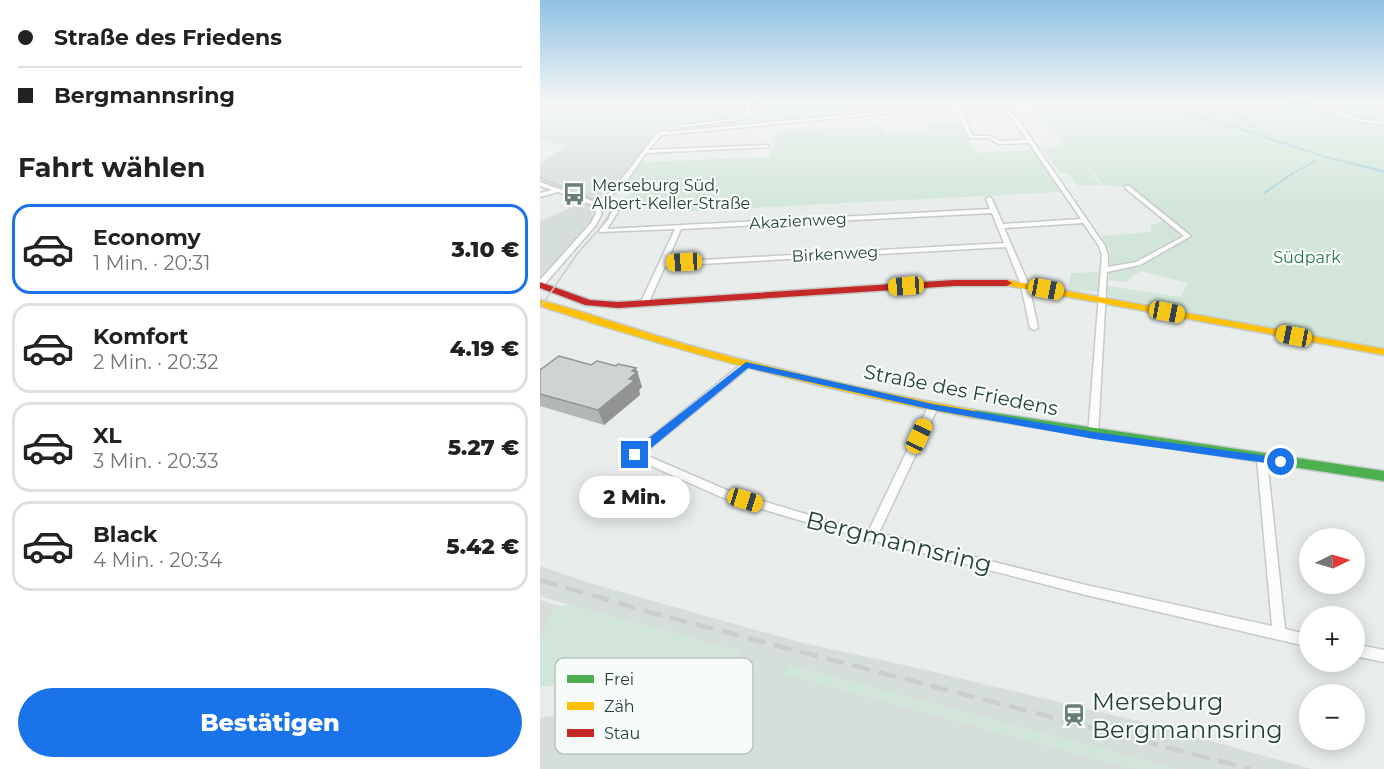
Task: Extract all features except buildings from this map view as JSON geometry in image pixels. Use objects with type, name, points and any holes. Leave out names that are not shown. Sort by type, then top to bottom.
[{"type":"street","points":[[540,184],[594,204],[604,200],[626,178],[657,137]]},
{"type":"street","points":[[970,137],[990,137],[999,143],[1031,141]]},
{"type":"street","points":[[1028,137],[1086,221],[1106,255],[1094,435]]},
{"type":"street","points":[[645,152],[767,146]]},
{"type":"street","points":[[1105,270],[1138,264],[1188,236],[1127,187]]},
{"type":"street","points":[[540,195],[557,191]]},
{"type":"street","points":[[989,198],[1025,285],[1034,328]]},
{"type":"street","name":"Akazienweg","points":[[604,200],[613,206],[615,212],[602,231],[994,210]]},
{"type":"street","points":[[594,204],[599,213],[594,224],[540,284],[589,303],[644,304],[954,283],[1025,285],[1384,352]]},
{"type":"street","points":[[1001,226],[1086,221]]},
{"type":"street","points":[[644,304],[680,227]]},
{"type":"street","name":"Birkenweg","points":[[662,264],[1008,245]]},
{"type":"street","name":"Straße des Friedens","points":[[540,303],[628,334],[746,365],[933,407],[1094,435],[1384,476]]},
{"type":"street","name":"Bergmannsring","points":[[746,365],[635,455],[725,494],[826,524],[1086,590],[1299,639]]},
{"type":"street","points":[[872,536],[933,407]]},
{"type":"street","points":[[1262,459],[1279,635]]},
{"type":"street","points":[[1365,652],[1384,656]]},
{"type":"shaded area","points":[[540,137],[654,137],[614,188],[594,201],[540,180],[540,163],[566,146],[540,139]]},
{"type":"shaded area","points":[[582,203],[590,205],[593,209],[592,219],[540,279],[540,221]]},
{"type":"shaded area","points":[[540,566],[593,584],[799,642],[1146,723],[1312,769],[1175,769],[788,665],[785,674],[1135,769],[540,769],[540,718],[555,716],[555,754],[753,754],[753,658],[738,658],[741,652],[540,596]]},
{"type":"shaded area","points":[[540,600],[556,605],[540,642]]},
{"type":"green space","points":[[776,137],[967,137],[975,153],[1035,150],[1062,192],[690,211],[695,201],[613,204],[633,193],[627,182],[642,162],[769,157]]},
{"type":"green space","name":"Südpark","points":[[1061,137],[1384,137],[1384,170],[1325,157],[1384,173],[1384,349],[1110,297],[1107,294],[1108,286],[1181,297],[1187,283],[1141,271],[1125,282],[1109,280],[1110,251],[1101,236],[1151,232],[1151,225],[1162,222],[1165,218],[1143,201],[1132,188],[1103,185],[1070,147],[1101,185],[1078,186],[1067,173],[1060,173],[1042,148],[1062,147],[1056,144],[1066,142]]},
{"type":"green space","points":[[1102,272],[1100,290],[1097,292],[1068,290],[1071,273]]},
{"type":"green space","points":[[556,605],[572,606],[741,652],[738,658],[555,658],[555,685],[540,687],[540,642]]},
{"type":"green space","points":[[788,665],[1175,769],[1135,769],[784,674]]},
{"type":"water","points":[[1260,137],[1269,137],[1325,156],[1384,170],[1384,173],[1326,158]]},
{"type":"waterway","points":[[1291,175],[1317,160]]},
{"type":"waterway","points":[[1264,193],[1291,175]]},
{"type":"tram line","points":[[540,178],[604,203],[610,211],[608,219],[577,254],[540,308]]},
{"type":"railway","points":[[540,580],[656,614],[1250,769]]},
{"type":"traffic: fast","points":[[974,414],[1384,476]]},
{"type":"traffic: slow","points":[[1007,283],[1384,352]]},
{"type":"traffic: slow","points":[[540,303],[647,337],[755,367],[864,393],[974,414]]},
{"type":"traffic: jam","points":[[540,285],[589,303],[618,305],[954,283],[1007,283]]},
{"type":"place","name":"Merseburg Süd, Albert-Keller-Straße","points":[[574,194]]},
{"type":"place","name":"Merseburg Bergmannsring","points":[[1074,715]]},
{"type":"route","points":[[635,455],[746,365],[933,407],[1094,435],[1281,462]]}]
